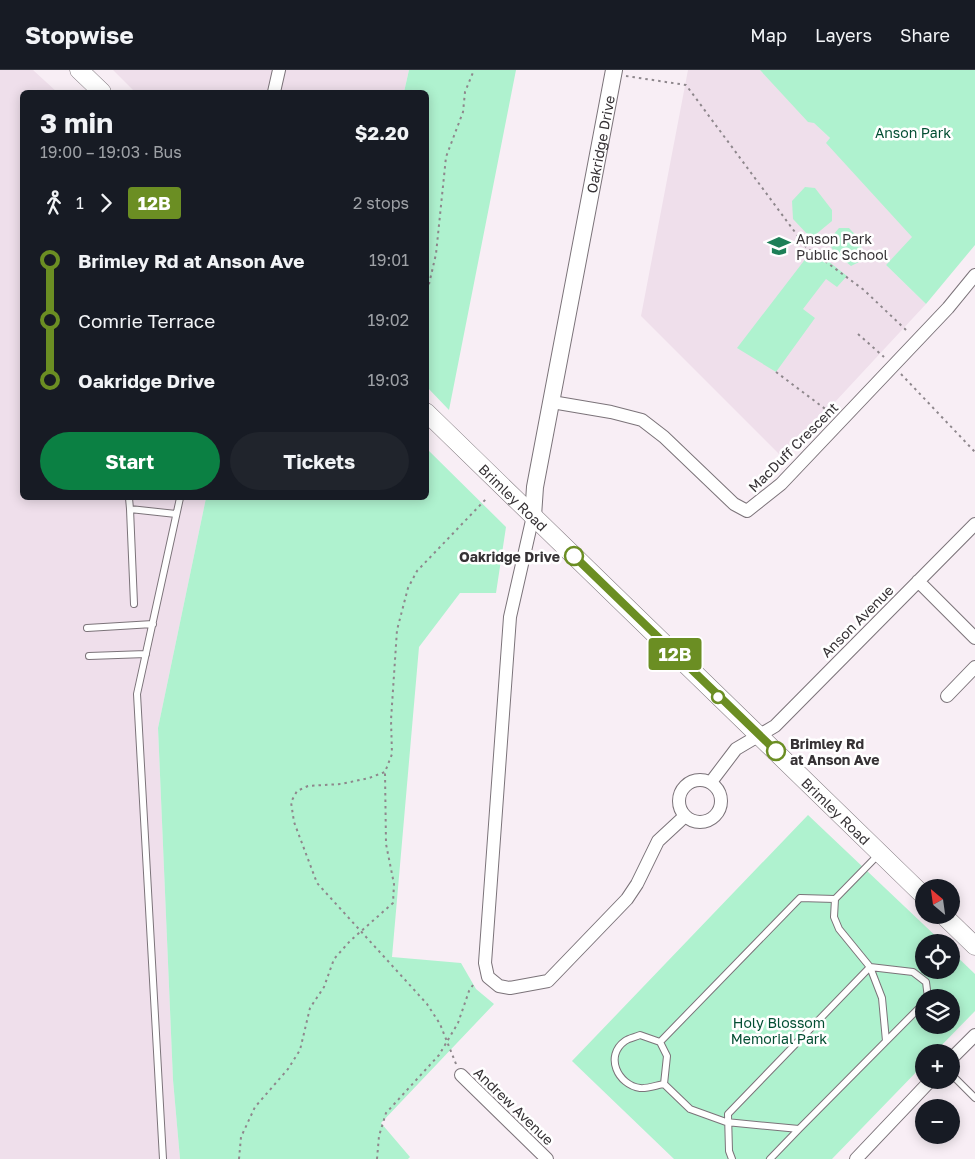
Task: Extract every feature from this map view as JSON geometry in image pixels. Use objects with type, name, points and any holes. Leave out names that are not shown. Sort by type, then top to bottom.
[{"type":"main road","points":[[79,70],[100,90]]},
{"type":"main road","name":"Brimley Road","points":[[429,415],[915,887]]},
{"type":"main road","points":[[952,924],[975,946]]},
{"type":"street","points":[[274,90],[279,70]]},
{"type":"street","name":"Oakridge Drive","points":[[533,516],[535,487],[614,72]]},
{"type":"street","name":"MacDuff Crescent","points":[[552,402],[611,412],[642,420],[664,438],[734,504],[747,511],[781,484],[948,308],[975,275]]},
{"type":"street","points":[[533,516],[510,617],[485,963],[490,979],[506,988],[548,981],[626,899],[637,884],[658,841],[685,816]]},
{"type":"street","name":"Anson Avenue","points":[[711,782],[736,749],[775,726],[975,524]]},
{"type":"street","points":[[918,581],[975,638]]},
{"type":"street","points":[[947,696],[975,667]]},
{"type":"street","points":[[696,780],[711,782],[721,795],[722,803],[714,817],[700,822],[685,816],[678,802],[683,788],[696,780]]},
{"type":"street","points":[[960,1050],[975,1035]]},
{"type":"street","name":"Andrew Avenue","points":[[460,1075],[547,1159]]},
{"type":"street","points":[[856,1159],[922,1089]]},
{"type":"lane","points":[[129,500],[134,604]]},
{"type":"lane","points":[[164,1159],[137,694],[180,500]]},
{"type":"lane","points":[[130,509],[176,514]]},
{"type":"lane","points":[[87,628],[153,624]]},
{"type":"lane","points":[[89,656],[146,654]]},
{"type":"lane","points":[[880,853],[835,899],[834,917],[838,929],[870,967],[882,998],[886,1041]]},
{"type":"lane","points":[[660,1042],[800,898],[835,899]]},
{"type":"lane","points":[[870,967],[913,972],[926,982],[927,989]]},
{"type":"lane","points":[[732,1159],[729,1151],[726,1122],[728,1114],[870,967]]},
{"type":"lane","points":[[770,1159],[915,1012]]},
{"type":"lane","points":[[640,1035],[660,1042],[667,1056],[664,1084],[641,1088],[626,1083],[616,1070],[615,1055],[625,1041],[640,1035]]},
{"type":"lane","points":[[960,1083],[975,1098]]},
{"type":"lane","points":[[664,1084],[690,1109],[726,1122],[799,1129]]},
{"type":"path","points":[[429,284],[438,244],[446,157],[462,112],[464,92],[474,70]]},
{"type":"path","points":[[614,72],[686,85],[806,247],[864,290],[908,331]]},
{"type":"path","points":[[858,334],[888,361]]},
{"type":"path","points":[[898,370],[975,452]]},
{"type":"path","points":[[776,372],[841,420]]},
{"type":"path","points":[[239,1159],[241,1137],[255,1107],[288,1069],[300,1050],[310,1008],[324,988],[334,959],[361,931],[393,903],[394,884],[386,844],[385,772],[392,754],[391,720],[397,630],[408,588],[417,571],[486,499]]},
{"type":"path","points":[[385,772],[369,778],[341,784],[308,786],[297,791],[291,802],[294,822],[317,883],[427,1004],[440,1024],[460,1075]]},
{"type":"path","points":[[377,1159],[379,1136],[386,1113],[438,1055],[458,1023],[469,991],[475,982]]},
{"type":"shaded area","points":[[0,70],[33,70],[55,90],[20,90],[20,500],[206,500],[158,728],[173,1080],[180,1159],[0,1159]]},
{"type":"shaded area","points":[[113,70],[409,70],[404,90],[133,90]]},
{"type":"shaded area","name":"Anson Park Public School","points":[[688,70],[760,70],[922,228],[886,265],[926,304],[783,458],[641,316]]},
{"type":"green space","points":[[409,70],[516,70],[449,410],[429,389],[429,90],[404,90]]},
{"type":"green space","name":"Anson Park","points":[[760,70],[975,70],[975,245],[926,304],[886,265],[912,237],[826,143],[830,138],[814,123],[808,122]]},
{"type":"green space","points":[[805,187],[815,188],[832,210],[832,221],[815,235],[808,235],[793,219],[792,201]]},
{"type":"green space","points":[[839,228],[849,228],[863,243],[861,248],[863,260],[851,266],[834,252],[828,241]]},
{"type":"green space","points":[[813,249],[847,276],[837,287],[826,279],[803,309],[815,318],[776,372],[737,348]]},
{"type":"green space","points":[[429,451],[506,527],[496,593],[460,593],[419,647],[392,957],[461,963],[476,989],[494,1004],[381,1123],[410,1157],[408,1159],[180,1159],[173,1080],[158,728],[206,500],[429,500]]},
{"type":"green space","name":"Holy Blossom Memorial Park","points":[[808,815],[915,916],[915,924],[923,924],[934,934],[915,934],[915,979],[960,979],[960,960],[975,974],[975,1011],[960,1026],[960,989],[915,989],[915,1034],[953,1034],[943,1044],[915,1044],[915,1073],[832,1159],[674,1159],[572,1061]]},
{"type":"bus line","name":"12B","points":[[574,556],[776,751]]},
{"type":"place","name":"Anson Park Public School","points":[[779,246]]},
{"type":"place","name":"Oakridge Drive","points":[[574,556]]},
{"type":"place","name":"Brimley Rd at Anson Ave","points":[[776,751]]}]
